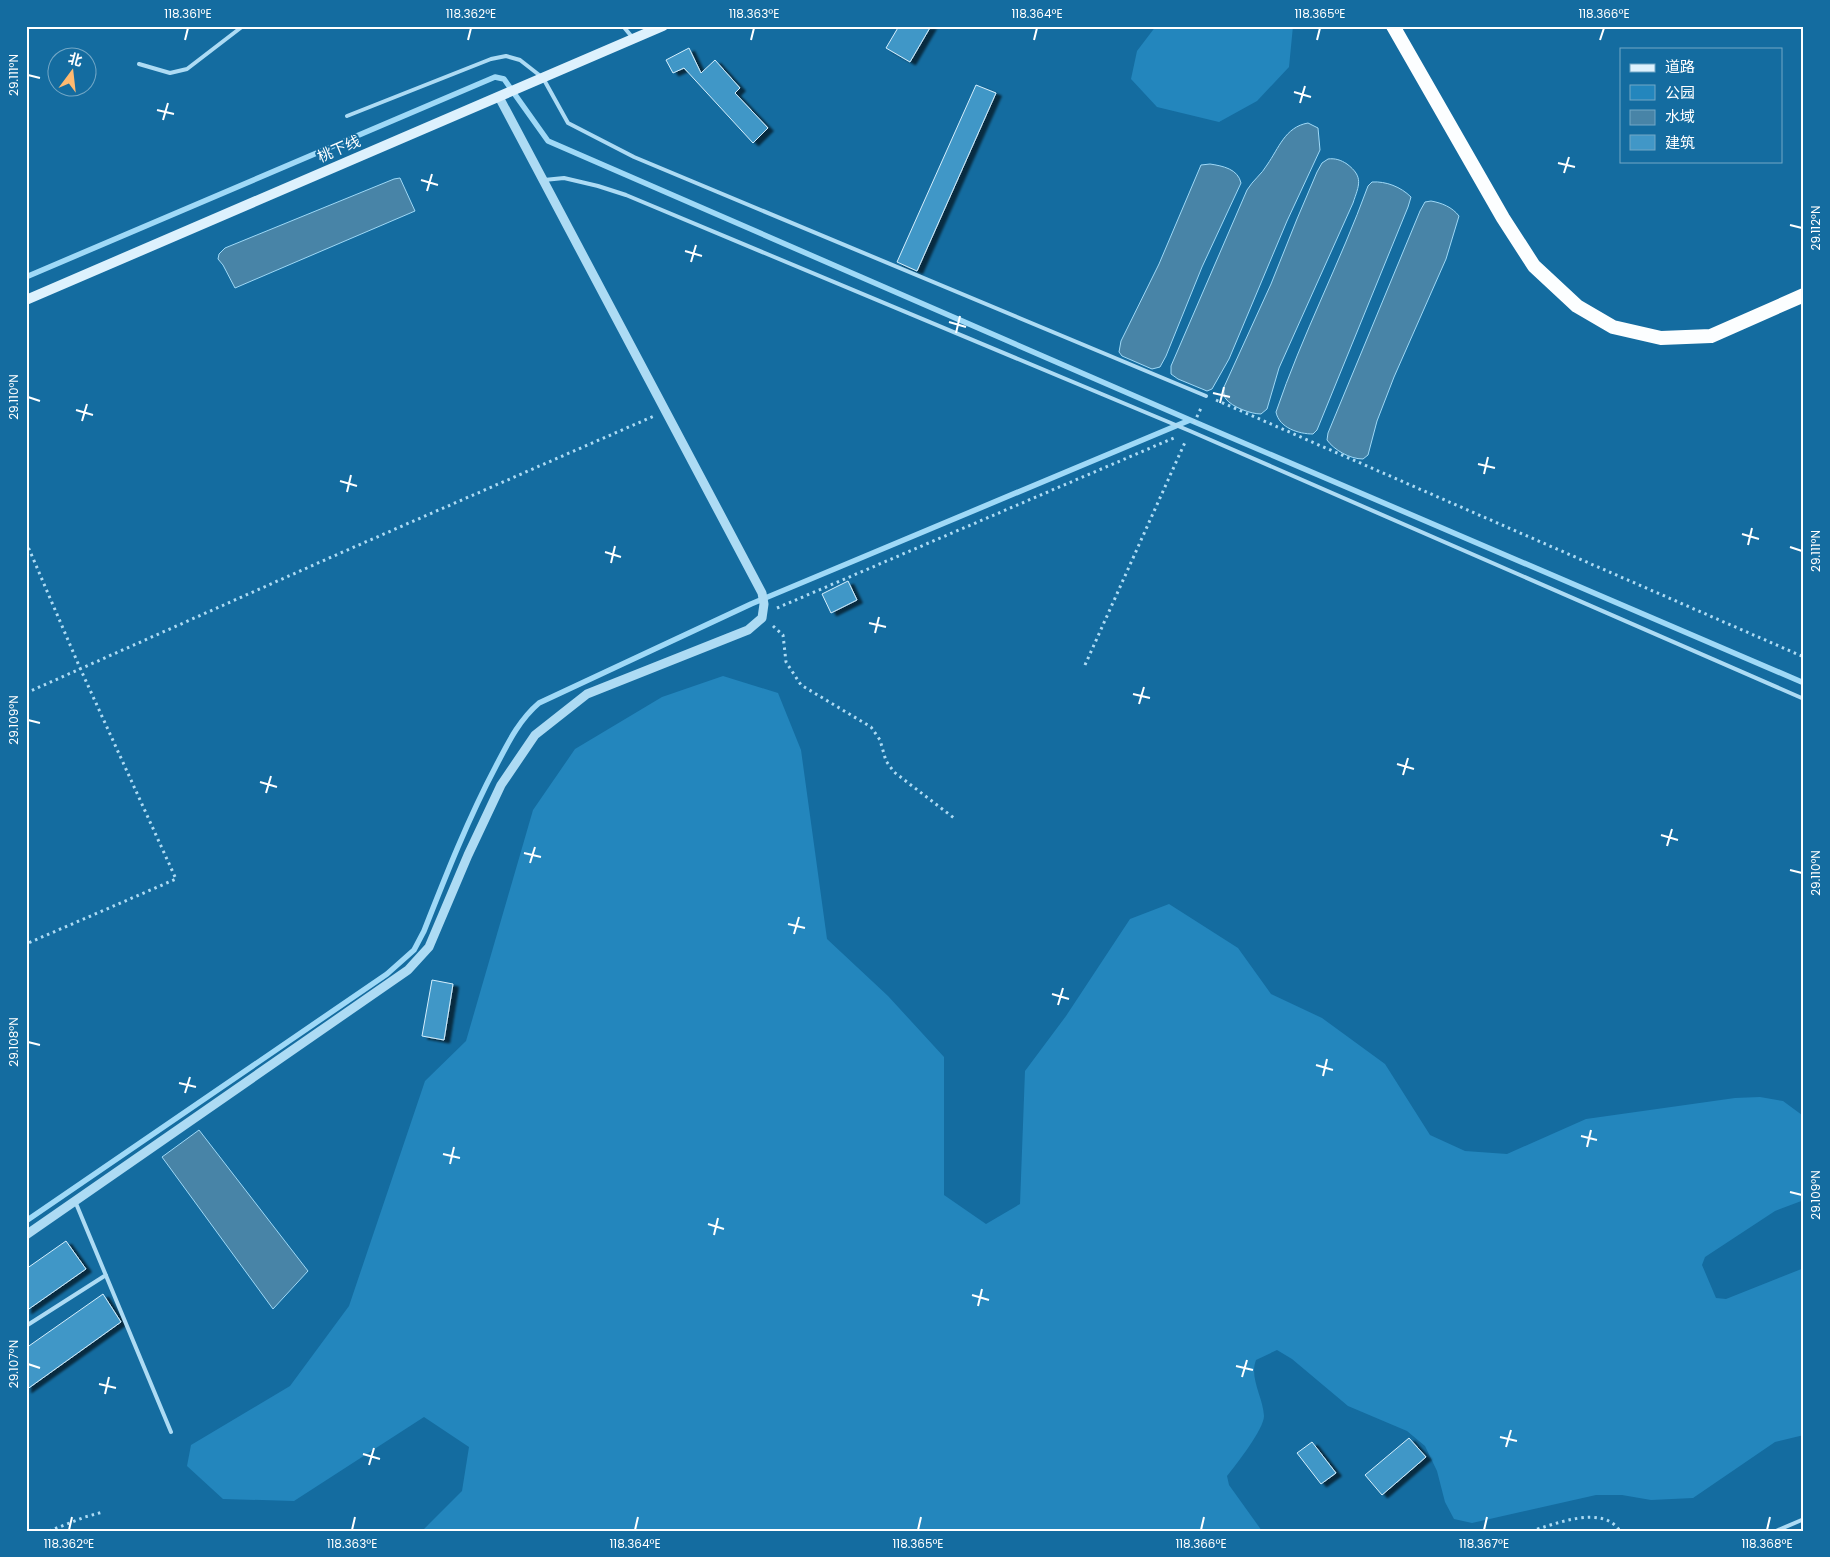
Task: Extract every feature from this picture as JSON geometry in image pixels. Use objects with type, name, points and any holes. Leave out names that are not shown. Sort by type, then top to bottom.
[{"type":"highway","points":[[1393,26],[1508,226],[1534,266],[1576,306],[1613,327],[1661,338],[1711,336],[1804,295]]},
{"type":"main road","name":"桃下线","points":[[26,300],[664,26]]},
{"type":"street","points":[[26,1235],[408,970],[429,947],[468,855],[501,785],[535,735],[553,719],[587,694],[748,630],[762,618],[764,604],[762,592],[499,97]]},
{"type":"lane","points":[[139,64],[170,73],[187,69],[243,26]]},
{"type":"lane","points":[[623,26],[634,39]]},
{"type":"lane","points":[[347,116],[491,59],[506,56],[520,60],[543,78],[568,122],[634,157],[1206,396]]},
{"type":"lane","points":[[544,180],[564,178],[626,195],[1190,431],[1804,700]]},
{"type":"lane","points":[[75,1201],[171,1432]]},
{"type":"lane","points":[[26,1326],[106,1275]]},
{"type":"lane","points":[[1776,1531],[1804,1520]]},
{"type":"path","points":[[1084,665],[1206,396],[1804,657]]},
{"type":"path","points":[[26,693],[345,550],[666,411]]},
{"type":"path","points":[[954,818],[894,772],[886,761],[880,740],[871,726],[801,686],[786,662],[783,635],[762,618],[779,606],[1190,431]]},
{"type":"path","points":[[26,542],[80,668],[176,878],[26,944]]},
{"type":"path","points":[[49,1531],[103,1512]]},
{"type":"path","points":[[1531,1531],[1586,1517],[1601,1517],[1616,1525],[1620,1531]]},
{"type":"green space","points":[[1156,26],[1293,26],[1289,67],[1257,101],[1219,122],[1157,107],[1131,79],[1137,51]]},
{"type":"green space","points":[[723,676],[778,693],[801,750],[827,939],[888,996],[944,1057],[944,1195],[986,1224],[1020,1204],[1025,1071],[1066,1016],[1130,919],[1169,904],[1238,948],[1271,994],[1322,1018],[1385,1064],[1430,1135],[1465,1151],[1507,1154],[1586,1119],[1735,1098],[1760,1097],[1783,1101],[1802,1115],[1804,1117],[1804,1200],[1775,1211],[1705,1257],[1702,1265],[1716,1298],[1726,1299],[1804,1268],[1804,1435],[1775,1442],[1693,1498],[1651,1500],[1622,1495],[1596,1495],[1472,1523],[1454,1519],[1445,1502],[1437,1471],[1425,1446],[1407,1431],[1348,1406],[1292,1359],[1277,1350],[1256,1360],[1254,1374],[1263,1409],[1263,1422],[1249,1447],[1227,1476],[1229,1485],[1262,1531],[422,1531],[462,1491],[469,1447],[424,1417],[294,1501],[223,1499],[187,1466],[191,1445],[290,1386],[349,1306],[425,1081],[466,1041],[533,810],[575,749],[662,697]]},
{"type":"water","points":[[1308,123],[1318,128],[1320,150],[1287,221],[1229,359],[1212,389],[1207,391],[1178,379],[1171,374],[1171,366],[1247,190],[1265,168],[1283,139],[1300,125]]},
{"type":"water","points":[[1328,159],[1340,160],[1356,173],[1359,182],[1357,191],[1279,368],[1267,409],[1261,414],[1257,414],[1229,402],[1224,394],[1224,387],[1271,284],[1317,172],[1322,163]]},
{"type":"water","points":[[1210,164],[1233,171],[1237,174],[1241,183],[1202,267],[1166,356],[1160,367],[1152,369],[1122,356],[1119,352],[1121,341],[1159,264],[1201,165]]},
{"type":"water","points":[[400,178],[415,211],[235,288],[218,259],[219,254],[225,248]]},
{"type":"water","points":[[1372,182],[1393,185],[1411,197],[1317,430],[1313,434],[1302,433],[1285,426],[1278,418],[1276,412],[1297,355],[1368,186]]},
{"type":"water","points":[[1431,201],[1446,206],[1459,216],[1446,259],[1394,377],[1377,421],[1368,455],[1363,459],[1353,457],[1330,444],[1327,440],[1328,433],[1420,211],[1425,202]]},
{"type":"water","points":[[199,1130],[308,1271],[273,1309],[162,1157]]},
{"type":"building","points":[[899,26],[931,26],[910,62],[886,48]]},
{"type":"building","points":[[689,48],[701,73],[715,60],[740,88],[735,93],[768,128],[753,143],[684,68],[673,73],[666,60]]},
{"type":"building","points":[[976,85],[996,93],[917,271],[897,262]]},
{"type":"building","points":[[848,581],[857,600],[831,613],[822,594]]},
{"type":"building","points":[[432,980],[453,984],[444,1040],[422,1036]]},
{"type":"building","points":[[66,1241],[86,1269],[26,1311],[26,1269]]},
{"type":"building","points":[[103,1294],[121,1322],[26,1390],[26,1348]]},
{"type":"building","points":[[1409,1438],[1426,1457],[1382,1495],[1365,1475]]},
{"type":"building","points":[[1312,1442],[1336,1473],[1321,1484],[1297,1453]]},
{"type":"waterway","points":[[26,277],[495,77],[504,79],[548,141],[1190,420],[1804,683]]},
{"type":"waterway","points":[[26,1221],[387,974],[414,950],[424,931],[458,847],[486,786],[514,732],[539,703],[751,604],[1190,420]]}]
